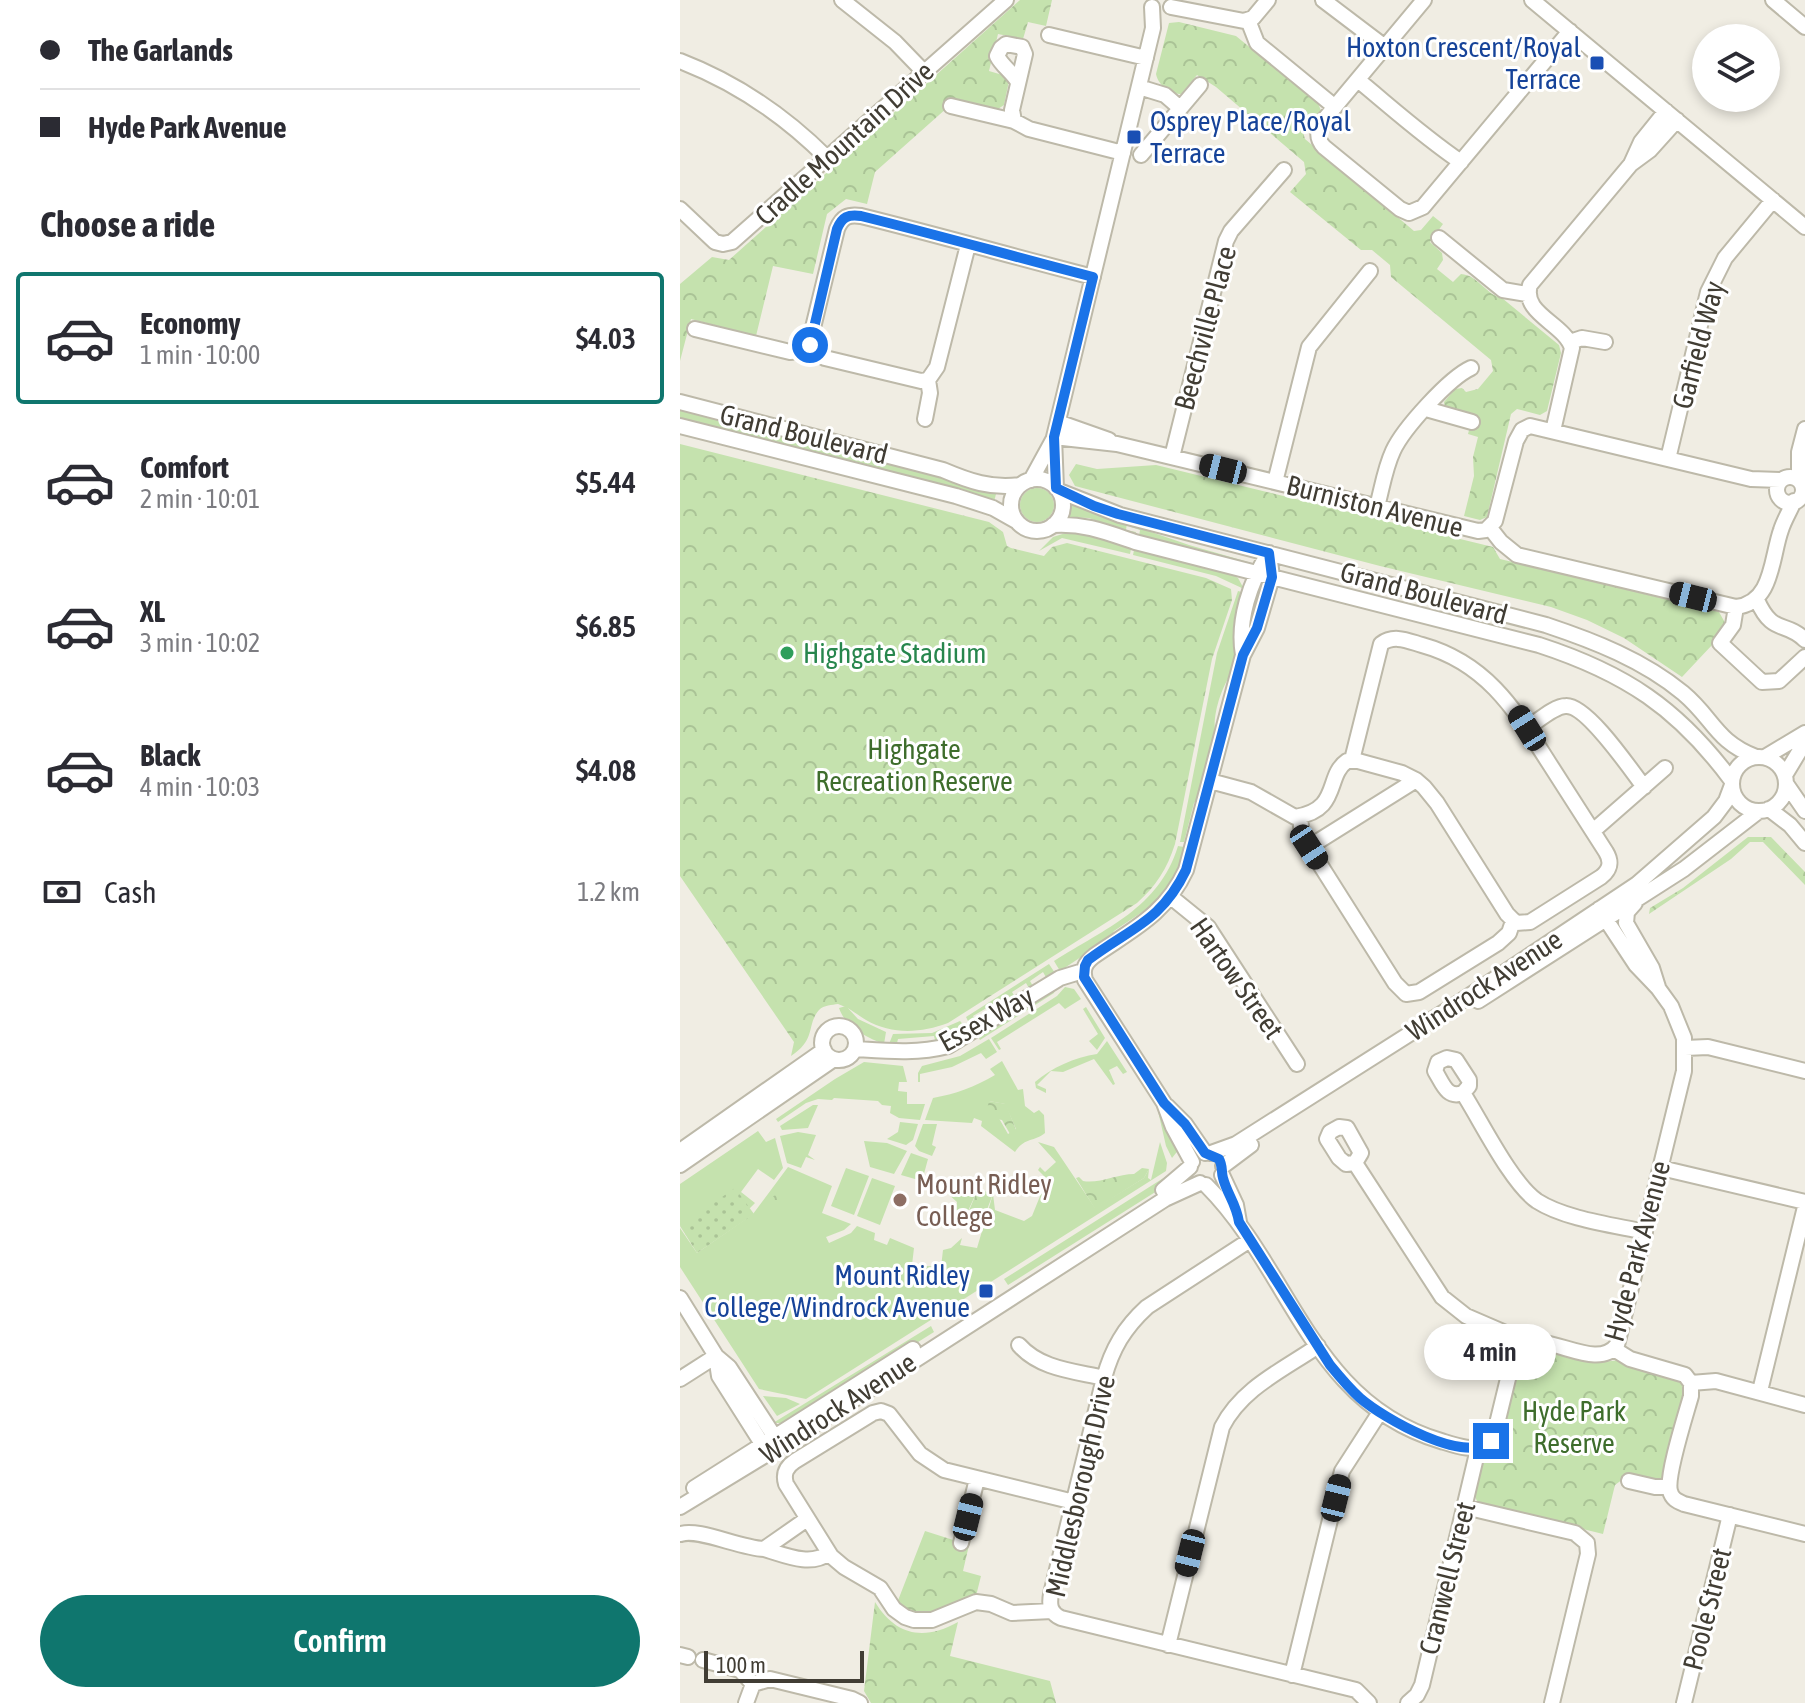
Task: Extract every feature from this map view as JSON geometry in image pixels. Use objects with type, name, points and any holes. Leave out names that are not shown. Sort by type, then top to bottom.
[{"type":"street","points":[[842,0],[895,42],[924,72]]},
{"type":"street","name":"Cradle Mountain Drive","points":[[680,209],[715,242],[727,244],[1006,0]]},
{"type":"street","points":[[1054,437],[1062,513],[1053,525],[1036,531],[1027,529],[1016,521],[1011,500],[1054,437],[1153,28],[1162,3],[1248,20],[1268,0]]},
{"type":"street","points":[[1323,0],[1385,47]]},
{"type":"street","points":[[1424,0],[1335,107],[1320,127],[1318,136],[1321,143],[1405,212],[1416,212],[1423,207],[1570,31]]},
{"type":"street","points":[[1532,0],[1805,227]]},
{"type":"street","points":[[1773,0],[1805,27]]},
{"type":"street","points":[[1248,20],[1257,43],[1335,107]]},
{"type":"street","points":[[1049,35],[1146,58]]},
{"type":"street","points":[[680,61],[720,78],[768,106],[827,158]]},
{"type":"street","points":[[1358,80],[1425,138],[1461,162]]},
{"type":"street","points":[[1014,121],[1012,110],[1018,82]]},
{"type":"street","points":[[1141,155],[1200,85]]},
{"type":"street","points":[[1139,87],[1165,95],[1180,108]]},
{"type":"street","points":[[951,106],[1123,153]]},
{"type":"street","points":[[1527,294],[1534,279],[1631,164],[1650,150],[1672,116]]},
{"type":"street","name":"Beechville Place","points":[[1172,457],[1226,241],[1231,231],[1284,170]]},
{"type":"street","name":"Garfield Way","points":[[1668,459],[1708,292],[1725,258],[1773,200]]},
{"type":"street","points":[[812,350],[810,340],[837,229],[844,217],[861,216],[945,236],[968,245],[1093,277]]},
{"type":"street","points":[[1439,238],[1503,290],[1527,294]]},
{"type":"street","points":[[925,419],[930,393],[928,380],[937,367],[968,245]]},
{"type":"street","points":[[1451,268],[1462,256]]},
{"type":"street","points":[[1275,482],[1309,347],[1370,271]]},
{"type":"street","points":[[1527,294],[1534,308],[1570,342],[1571,355],[1553,431]]},
{"type":"street","points":[[695,329],[790,352],[812,350],[825,358],[921,381],[928,380]]},
{"type":"street","points":[[1570,342],[1582,338],[1605,342]]},
{"type":"street","points":[[1377,507],[1393,451],[1452,379],[1471,368]]},
{"type":"street","name":"Grand Boulevard","points":[[680,402],[943,470],[983,485],[1001,488],[1025,482]]},
{"type":"street","points":[[1426,409],[1472,422]]},
{"type":"street","name":"Burniston Avenue","points":[[1058,422],[1095,433],[1117,444]]},
{"type":"street","name":"Grand Boulevard","points":[[680,426],[956,496],[993,508],[1016,521]]},
{"type":"street","name":"Burniston Avenue","points":[[1054,437],[1117,444],[1484,531],[1497,517],[1519,434],[1530,426],[1793,489]]},
{"type":"street","points":[[1490,528],[1517,555],[1736,607],[1757,600],[1765,588],[1793,489],[1805,429]]},
{"type":"street","points":[[1025,482],[1045,480],[1058,489]]},
{"type":"street","name":"Grand Boulevard","points":[[1058,489],[1118,514],[1546,625],[1599,643],[1679,690],[1698,705],[1728,743],[1761,757]]},
{"type":"street","name":"Grand Boulevard","points":[[1053,525],[1076,524],[1097,528],[1135,542],[1539,645],[1599,667],[1643,693],[1685,725],[1700,739],[1732,783]]},
{"type":"street","points":[[1243,655],[1241,628],[1255,572],[1269,553]]},
{"type":"street","points":[[1269,553],[1272,577],[1257,628],[1243,655],[1190,859],[1171,897],[1146,922],[1088,960],[1083,971],[1085,980],[1164,1103],[1191,1165],[1193,1178],[1203,1184],[1239,1222],[1318,1346],[1348,1386],[1380,1412],[1426,1436],[1478,1449],[1493,1437],[1514,1354],[1520,1344],[1510,1335],[1466,1316],[1442,1297],[1355,1163]]},
{"type":"street","points":[[1757,600],[1772,623],[1805,640]]},
{"type":"street","points":[[1736,607],[1733,625],[1720,643],[1762,682],[1779,681],[1805,657]]},
{"type":"street","points":[[1210,781],[1251,792],[1290,816],[1300,816],[1326,801],[1340,766],[1352,760],[1387,768],[1416,780],[1431,794],[1513,921],[1521,924],[1530,922],[1605,874],[1610,861],[1510,702],[1468,665],[1443,652],[1393,638],[1385,641],[1378,651],[1352,760]]},
{"type":"street","points":[[1527,728],[1561,707],[1571,707],[1599,728],[1644,787]]},
{"type":"street","points":[[1805,733],[1740,765],[1732,783],[1737,800],[1743,806],[1764,810],[1790,825],[1805,843]]},
{"type":"street","points":[[1764,810],[1781,800],[1786,780],[1805,742]]},
{"type":"street","points":[[1761,757],[1774,761],[1805,811]]},
{"type":"street","points":[[1593,831],[1665,768]]},
{"type":"street","points":[[1309,847],[1416,780]]},
{"type":"street","name":"Windrock Avenue","points":[[1222,1171],[1252,1144],[1602,914],[1714,817],[1726,801],[1732,783]]},
{"type":"street","name":"Windrock Avenue","points":[[1208,1153],[1236,1144],[1602,914],[1643,895],[1764,810]]},
{"type":"street","points":[[1300,816],[1302,836],[1395,983],[1406,994],[1419,992],[1498,943],[1509,933],[1513,921]]},
{"type":"street","name":"Hyde Park Avenue","points":[[1643,895],[1627,912],[1626,923],[1652,968],[1658,988]]},
{"type":"street","name":"Hartow Street","points":[[1171,897],[1208,927],[1297,1064]]},
{"type":"street","name":"Hyde Park Avenue","points":[[1520,1344],[1537,1341],[1599,1355],[1614,1349],[1684,1071],[1685,1048],[1677,1019],[1658,988],[1636,965],[1602,914]]},
{"type":"street","name":"Essex Way","points":[[829,1054],[822,1040],[831,1028],[845,1027],[855,1043],[886,1051],[928,1051],[948,1046],[1060,978],[1083,971]]},
{"type":"street","name":"Essex Way","points":[[680,1151],[829,1054],[849,1057],[855,1043]]},
{"type":"street","points":[[1685,1048],[1708,1047],[1805,1071]]},
{"type":"street","name":"Essex Way","points":[[680,1165],[829,1054]]},
{"type":"street","points":[[1463,1093],[1521,1186],[1538,1201],[1570,1214],[1645,1232]]},
{"type":"street","points":[[1164,1103],[1208,1153],[1219,1159],[1239,1222]]},
{"type":"street","points":[[1191,1165],[1199,1154],[1208,1153]]},
{"type":"street","name":"Windrock Avenue","points":[[680,1507],[1159,1193],[1191,1165]]},
{"type":"street","points":[[1661,1168],[1805,1205],[1760,1391]]},
{"type":"street","points":[[1203,1184],[1215,1182],[1222,1171]]},
{"type":"street","name":"Windrock Avenue","points":[[680,1497],[771,1445],[1165,1199],[1203,1184]]},
{"type":"street","name":"Middlesborough Drive","points":[[1250,1240],[1164,1295],[1135,1318],[1115,1345],[1104,1378],[1051,1594],[1052,1611],[1061,1618],[1356,1690],[1369,1703]]},
{"type":"street","points":[[680,1298],[716,1356],[719,1376],[771,1445]]},
{"type":"street","points":[[1019,1345],[1035,1360],[1104,1378]]},
{"type":"street","points":[[1168,1645],[1222,1427],[1230,1412],[1248,1392],[1318,1346]]},
{"type":"street","points":[[1614,1349],[1630,1359],[1685,1375],[1691,1383],[1691,1396],[1669,1487],[1677,1501],[1805,1534]]},
{"type":"street","points":[[680,1379],[716,1356]]},
{"type":"street","points":[[1691,1383],[1716,1381],[1805,1405]]},
{"type":"street","points":[[1052,1611],[1012,1613],[991,1604],[976,1602],[932,1620],[914,1620],[894,1609],[880,1588],[844,1567],[829,1553],[784,1476],[787,1467],[877,1411],[889,1414],[909,1443],[930,1463],[944,1470],[1074,1502]]},
{"type":"street","points":[[1292,1675],[1342,1471],[1380,1412]]},
{"type":"street","name":"Cranwell Street","points":[[1415,1702],[1422,1685],[1478,1449]]},
{"type":"street","points":[[961,1543],[977,1479]]},
{"type":"street","points":[[1629,1481],[1669,1487]]},
{"type":"street","points":[[1465,1507],[1575,1533],[1587,1543],[1588,1554],[1552,1703]]},
{"type":"street","name":"Poole Street","points":[[1684,1703],[1730,1515]]},
{"type":"street","points":[[764,1549],[807,1519]]},
{"type":"street","points":[[681,1534],[692,1531],[715,1540],[808,1560],[816,1560],[829,1553]]},
{"type":"street","points":[[703,1660],[740,1670],[753,1684]]},
{"type":"street","points":[[753,1684],[770,1679],[860,1703]]},
{"type":"street","points":[[746,1703],[753,1684]]},
{"type":"green space","points":[[1020,0],[1052,0],[1046,26],[1028,22],[1023,39],[998,34],[989,71],[1006,76],[1009,81],[1004,105],[998,109],[957,99],[875,172],[867,204],[846,199],[827,214],[813,274],[773,266],[756,336],[691,319],[680,361],[680,284],[712,257],[729,260]]},
{"type":"green space","points":[[1179,22],[1236,36],[1318,103],[1321,111],[1303,132],[1305,139],[1414,231],[1421,230],[1433,216],[1443,224],[1430,242],[1442,253],[1443,260],[1437,269],[1453,282],[1461,274],[1472,278],[1502,298],[1559,345],[1561,353],[1547,411],[1540,415],[1517,409],[1511,414],[1487,517],[1480,520],[1464,516],[1474,476],[1473,457],[1478,437],[1468,434],[1473,415],[1445,407],[1444,402],[1455,389],[1462,388],[1466,392],[1478,389],[1493,371],[1491,360],[1391,277],[1390,265],[1372,250],[1361,250],[1290,192],[1306,174],[1304,162],[1216,87],[1197,75],[1181,94],[1162,85],[1156,74],[1169,23]]},
{"type":"green space","points":[[680,410],[939,476],[971,489],[996,494],[994,502],[680,419]]},
{"type":"green space","name":"Highgate Recreation Reserve","points":[[680,444],[989,522],[1003,532],[1007,546],[1011,548],[1044,556],[1052,547],[1067,543],[1206,578],[1231,589],[1232,600],[1212,659],[1175,844],[1160,876],[1144,897],[948,1023],[927,1029],[896,1030],[876,1025],[838,1004],[823,1007],[815,1016],[805,1044],[791,1056],[794,1042],[680,876]]},
{"type":"green space","points":[[1076,464],[1097,469],[1156,465],[1493,547],[1500,559],[1719,612],[1728,628],[1682,677],[1624,638],[1551,607],[1075,486],[1069,475]]},
{"type":"green space","points":[[1037,488],[1049,493],[1054,505],[1049,517],[1037,522],[1025,517],[1020,505],[1025,493]]},
{"type":"green space","points":[[1065,501],[1127,523],[1126,530],[1136,532],[1135,535],[1089,518],[1063,517]]},
{"type":"green space","points":[[1131,525],[1255,564],[1139,536],[1140,530]]},
{"type":"green space","points":[[1072,531],[1087,533],[1131,549],[1130,554],[1062,538],[1039,551],[1053,537]]},
{"type":"green space","points":[[1134,550],[1231,574],[1238,578],[1244,589],[1216,576],[1133,555]]},
{"type":"green space","points":[[1238,591],[1245,593],[1232,673],[1218,703],[1216,736],[1199,798],[1194,803],[1184,842],[1180,842],[1217,653]]},
{"type":"green space","points":[[1748,837],[1771,837],[1805,872],[1805,885],[1763,842],[1750,842],[1731,859],[1649,914],[1650,908],[1683,888]]},
{"type":"green space","points":[[1178,846],[1190,848],[1179,875],[1155,906],[1114,931],[1111,937],[1060,971],[1054,961],[1111,926],[1144,901],[1158,885]]},
{"type":"green space","points":[[1049,964],[1055,973],[1047,979],[1043,972],[1030,981],[1034,988],[1030,990],[1026,983],[1012,992],[1016,999],[1013,1001],[1008,995],[995,1003],[998,1010],[995,1012],[990,1006],[973,1016],[977,1023],[971,1027],[966,1017]]},
{"type":"green space","points":[[1056,987],[1054,993],[980,1040],[978,1036]]},
{"type":"green space","points":[[1065,987],[1074,989],[1081,999],[1065,1009],[1059,1003],[997,1042],[999,1050],[991,1038],[1057,996]]},
{"type":"green space","points":[[846,1006],[858,1019],[886,1032],[884,1044],[852,1026],[839,1008]]},
{"type":"green space","points":[[1086,1007],[1105,1038],[1097,1050],[1089,1041],[1098,1034],[1083,1009]]},
{"type":"green space","points":[[960,1021],[967,1029],[958,1035],[955,1028],[938,1035],[940,1043],[936,1044],[934,1036],[898,1039],[900,1046],[889,1044],[893,1034],[932,1033]]},
{"type":"green space","points":[[989,1039],[997,1052],[986,1059],[981,1053],[952,1067],[920,1074],[918,1082],[918,1073],[922,1066],[960,1056]]},
{"type":"green space","points":[[1107,1041],[1127,1072],[1123,1074],[1117,1066],[1109,1070],[1115,1084],[1094,1059],[1063,1072],[1051,1071],[1037,1085],[1046,1089],[1046,1093],[1036,1088],[1035,1082],[1048,1072],[1072,1060],[1097,1054]]},
{"type":"green space","points":[[1002,1061],[1018,1090],[1023,1089],[1025,1106],[1034,1113],[1039,1110],[1044,1115],[1045,1133],[1022,1144],[1015,1152],[981,1126],[982,1121],[974,1118],[972,1123],[925,1120],[933,1098],[965,1090],[995,1075],[990,1069]],"holes":[[[989,1101],[1005,1104],[1016,1129],[1008,1134]]]},
{"type":"green space","points":[[864,1062],[903,1066],[907,1082],[899,1082],[898,1091],[907,1092],[907,1104],[925,1104],[920,1120],[899,1118],[890,1113],[891,1106],[878,1101],[834,1098],[806,1103],[778,1122],[776,1119]]},
{"type":"green space","points":[[989,1101],[1006,1104],[1016,1130],[1010,1134],[1002,1120],[985,1117]]},
{"type":"green space","points":[[813,1105],[818,1105],[808,1128],[782,1130],[780,1126]]},
{"type":"green space","points":[[1158,1111],[1180,1148],[1172,1158],[1166,1146]]},
{"type":"green space","points":[[900,1122],[918,1124],[913,1140],[906,1145],[887,1139],[898,1132]]},
{"type":"green space","points":[[923,1124],[937,1124],[932,1145],[936,1147],[932,1156],[915,1146]]},
{"type":"green space","points":[[758,1131],[766,1142],[775,1138],[783,1168],[774,1180],[758,1169],[741,1192],[755,1203],[750,1208],[680,1226],[680,1184]]},
{"type":"green space","points":[[798,1132],[816,1135],[808,1155],[815,1160],[806,1157],[801,1168],[787,1163],[780,1136]]},
{"type":"green space","points":[[864,1141],[887,1143],[907,1151],[894,1174],[870,1167]]},
{"type":"green space","points":[[1038,1142],[1054,1147],[1095,1208],[1144,1178],[1149,1169],[1148,1178],[1151,1180],[1160,1142],[1167,1163],[1166,1171],[806,1399],[759,1389],[680,1267],[680,1228],[697,1253],[753,1214],[788,1167],[832,1186],[822,1213],[851,1224],[826,1237],[829,1243],[851,1233],[857,1226],[875,1233],[874,1240],[887,1245],[890,1238],[914,1248],[912,1265],[941,1267],[943,1250],[951,1248],[962,1238],[960,1245],[977,1248],[993,1194],[995,1210],[1024,1221],[1032,1216],[1047,1179],[1038,1170],[1040,1167],[1045,1172],[1056,1162]]},
{"type":"green space","points":[[911,1153],[928,1159],[922,1181],[901,1175]]},
{"type":"green space","points":[[846,1168],[869,1176],[854,1215],[831,1206]]},
{"type":"green space","points":[[1142,1168],[1149,1169],[1144,1178],[1095,1209],[1076,1178],[1095,1181],[1134,1174]]},
{"type":"green space","points":[[1173,1172],[1177,1177],[1168,1184],[1008,1285],[1004,1279]]},
{"type":"green space","points":[[872,1178],[895,1186],[880,1225],[857,1216]]},
{"type":"green space","points":[[939,1179],[978,1183],[968,1211],[956,1210],[957,1202],[937,1184]]},
{"type":"green space","points":[[735,1188],[754,1214],[697,1253],[680,1226]]},
{"type":"green space","points":[[978,1189],[993,1194],[983,1220],[968,1213]]},
{"type":"green space","points":[[794,1190],[800,1202],[775,1211],[770,1197]]},
{"type":"green space","points":[[931,1326],[934,1332],[789,1423],[773,1423]]},
{"type":"green space","name":"Hyde Park Reserve","points":[[1538,1346],[1602,1362],[1621,1360],[1678,1377],[1686,1389],[1666,1475],[1653,1482],[1627,1476],[1615,1485],[1603,1534],[1478,1503],[1474,1495],[1481,1461],[1496,1447],[1519,1357],[1523,1351]]},
{"type":"green space","points":[[763,1396],[786,1398],[800,1404],[777,1416]]},
{"type":"green space","points":[[925,1531],[969,1545],[963,1571],[981,1576],[976,1596],[936,1612],[918,1614],[897,1603]]},
{"type":"green space","points":[[875,1602],[892,1622],[912,1632],[934,1632],[958,1622],[950,1656],[1050,1681],[1056,1703],[871,1703],[864,1691]]},
{"type":"place","name":"Hoxton Crescent/Royal Terrace","points":[[1597,63]]},
{"type":"place","name":"Osprey Place/Royal Terrace","points":[[1134,137]]},
{"type":"place","name":"Highgate Stadium","points":[[787,653]]},
{"type":"place","name":"Mount Ridley College","points":[[900,1200]]},
{"type":"place","name":"Mount Ridley College/Windrock Avenue","points":[[986,1291]]},
{"type":"route","points":[[810,345],[837,229],[840,221],[848,215],[945,236],[985,250],[1093,277],[1054,437],[1056,488],[1118,514],[1269,553],[1272,577],[1257,628],[1243,655],[1186,870],[1166,904],[1146,922],[1088,960],[1084,977],[1164,1103],[1185,1124],[1205,1153],[1219,1159],[1239,1222],[1330,1365],[1348,1386],[1371,1407],[1412,1431],[1473,1449],[1491,1441]]}]
